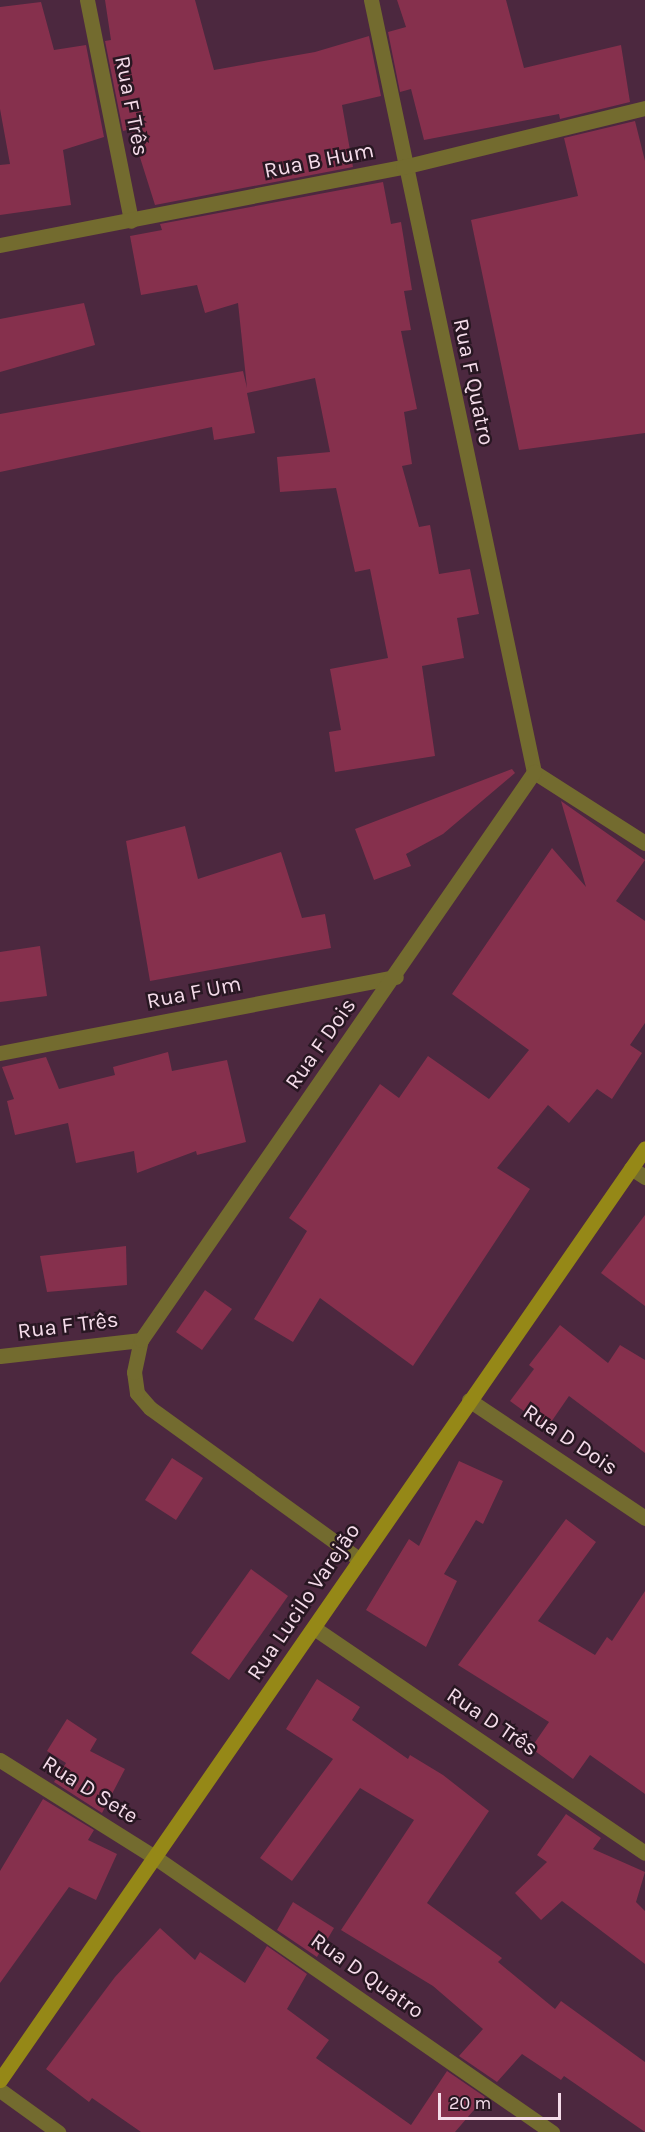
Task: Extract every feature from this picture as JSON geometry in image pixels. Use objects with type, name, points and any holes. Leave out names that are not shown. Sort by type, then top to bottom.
[{"type":"street","name":"Rua F Três","points":[[87,0],[131,221]]},
{"type":"street","name":"Rua F Quatro","points":[[371,0],[403,167],[534,772]]},
{"type":"street","name":"Rua B Hum","points":[[0,245],[403,167],[645,108]]},
{"type":"street","points":[[534,772],[645,843]]},
{"type":"street","name":"Rua F Dois","points":[[141,1340],[396,976],[534,772]]},
{"type":"street","name":"Rua F Um","points":[[0,1053],[396,976]]},
{"type":"street","name":"Rua Lucilo Varejão","points":[[0,2080],[156,1858],[469,1400],[645,1148]]},
{"type":"street","points":[[631,1168],[645,1177]]},
{"type":"street","name":"Rua F Três","points":[[0,1356],[141,1340]]},
{"type":"street","points":[[141,1340],[134,1382],[150,1408],[360,1560]]},
{"type":"street","name":"Rua D Dois","points":[[469,1400],[645,1518]]},
{"type":"street","name":"Rua D Três","points":[[314,1628],[645,1853]]},
{"type":"street","name":"Rua D Sete","points":[[0,1760],[156,1858]]},
{"type":"street","name":"Rua D Quatro","points":[[156,1858],[552,2132]]},
{"type":"street","points":[[0,2090],[58,2132]]},
{"type":"building","points":[[105,0],[195,0],[214,70],[315,52],[369,36],[381,96],[342,105],[353,167],[155,205],[131,129],[123,131],[105,41],[111,40]]},
{"type":"building","points":[[397,0],[506,0],[524,68],[621,45],[630,102],[560,119],[559,114],[424,140],[411,89],[400,92],[388,32],[406,27]]},
{"type":"building","points":[[41,2],[54,50],[86,45],[104,137],[63,150],[71,205],[0,215],[0,165],[10,164],[0,109],[0,7]]},
{"type":"building","points":[[635,121],[645,161],[645,433],[519,450],[471,220],[578,196],[564,138]]},
{"type":"building","points":[[383,182],[391,224],[401,222],[412,290],[404,291],[411,330],[401,331],[417,409],[404,412],[412,464],[402,466],[419,527],[430,525],[439,574],[470,569],[479,614],[457,618],[464,658],[422,666],[435,756],[335,772],[329,732],[341,730],[330,669],[388,658],[370,569],[355,572],[336,488],[280,492],[277,457],[330,452],[315,378],[247,393],[255,433],[214,440],[212,427],[0,472],[0,414],[243,371],[247,388],[238,303],[205,313],[197,285],[141,295],[130,236],[162,230],[160,224]]},
{"type":"building","points":[[84,303],[95,345],[0,372],[0,319]]},
{"type":"building","points":[[512,769],[515,773],[443,834],[406,854],[411,866],[374,880],[355,829]]},
{"type":"building","points":[[561,801],[645,860],[616,901],[645,921],[645,1023],[630,1045],[642,1053],[612,1099],[597,1089],[569,1123],[548,1105],[497,1168],[530,1189],[413,1366],[320,1298],[293,1342],[254,1319],[307,1231],[289,1218],[380,1084],[399,1098],[428,1056],[489,1099],[529,1050],[452,994],[552,848],[586,887]]},
{"type":"building","points":[[185,826],[198,879],[281,852],[302,918],[325,914],[331,948],[150,981],[126,841]]},
{"type":"building","points":[[40,946],[47,996],[0,1002],[0,952]]},
{"type":"building","points":[[168,1052],[172,1071],[227,1060],[246,1142],[197,1155],[196,1151],[137,1173],[134,1151],[76,1163],[68,1123],[15,1135],[7,1101],[14,1099],[2,1067],[46,1057],[59,1089],[115,1075],[113,1067]]},
{"type":"building","points":[[645,1215],[645,1306],[601,1273]]},
{"type":"building","points":[[126,1246],[127,1285],[47,1292],[40,1256]]},
{"type":"building","points":[[205,1290],[232,1309],[202,1350],[176,1332]]},
{"type":"building","points":[[560,1325],[608,1363],[620,1345],[645,1360],[645,1453],[569,1396],[547,1428],[510,1401],[534,1369],[529,1365]]},
{"type":"building","points":[[172,1458],[203,1478],[176,1520],[145,1500]]},
{"type":"building","points":[[459,1461],[503,1481],[483,1524],[476,1520],[444,1574],[457,1581],[426,1647],[366,1610],[409,1539],[419,1546]]},
{"type":"building","points":[[566,1519],[596,1542],[538,1621],[595,1655],[607,1637],[612,1641],[645,1591],[645,1794],[590,1755],[573,1779],[531,1748],[549,1722],[458,1665]]},
{"type":"building","points":[[251,1569],[288,1596],[229,1680],[191,1653]]},
{"type":"building","points":[[317,1679],[360,1707],[352,1720],[408,1759],[410,1755],[443,1775],[489,1811],[427,1903],[502,1958],[498,1962],[555,2009],[561,2001],[645,2062],[645,2132],[564,2076],[561,2080],[522,2054],[497,2082],[459,2056],[483,2029],[433,1986],[341,1930],[414,1820],[360,1788],[292,1881],[260,1858],[333,1759],[286,1729]]},
{"type":"building","points":[[67,1719],[97,1739],[90,1751],[125,1769],[102,1813],[54,1782],[66,1763],[47,1751]]},
{"type":"building","points":[[43,1799],[94,1830],[88,1840],[117,1854],[96,1900],[69,1887],[0,1983],[0,1871]]},
{"type":"building","points":[[566,1814],[601,1838],[593,1849],[645,1872],[636,1902],[645,1911],[645,1964],[562,1901],[541,1920],[515,1893],[547,1862],[537,1855]]},
{"type":"building","points":[[293,1902],[334,1928],[317,1957],[277,1930]]},
{"type":"building","points":[[160,1928],[195,1960],[200,1952],[245,1983],[267,1946],[307,1974],[287,2009],[329,2040],[316,2058],[411,2125],[447,2071],[485,2097],[455,2132],[141,2132],[92,2098],[89,2102],[46,2069],[115,1977]]}]
